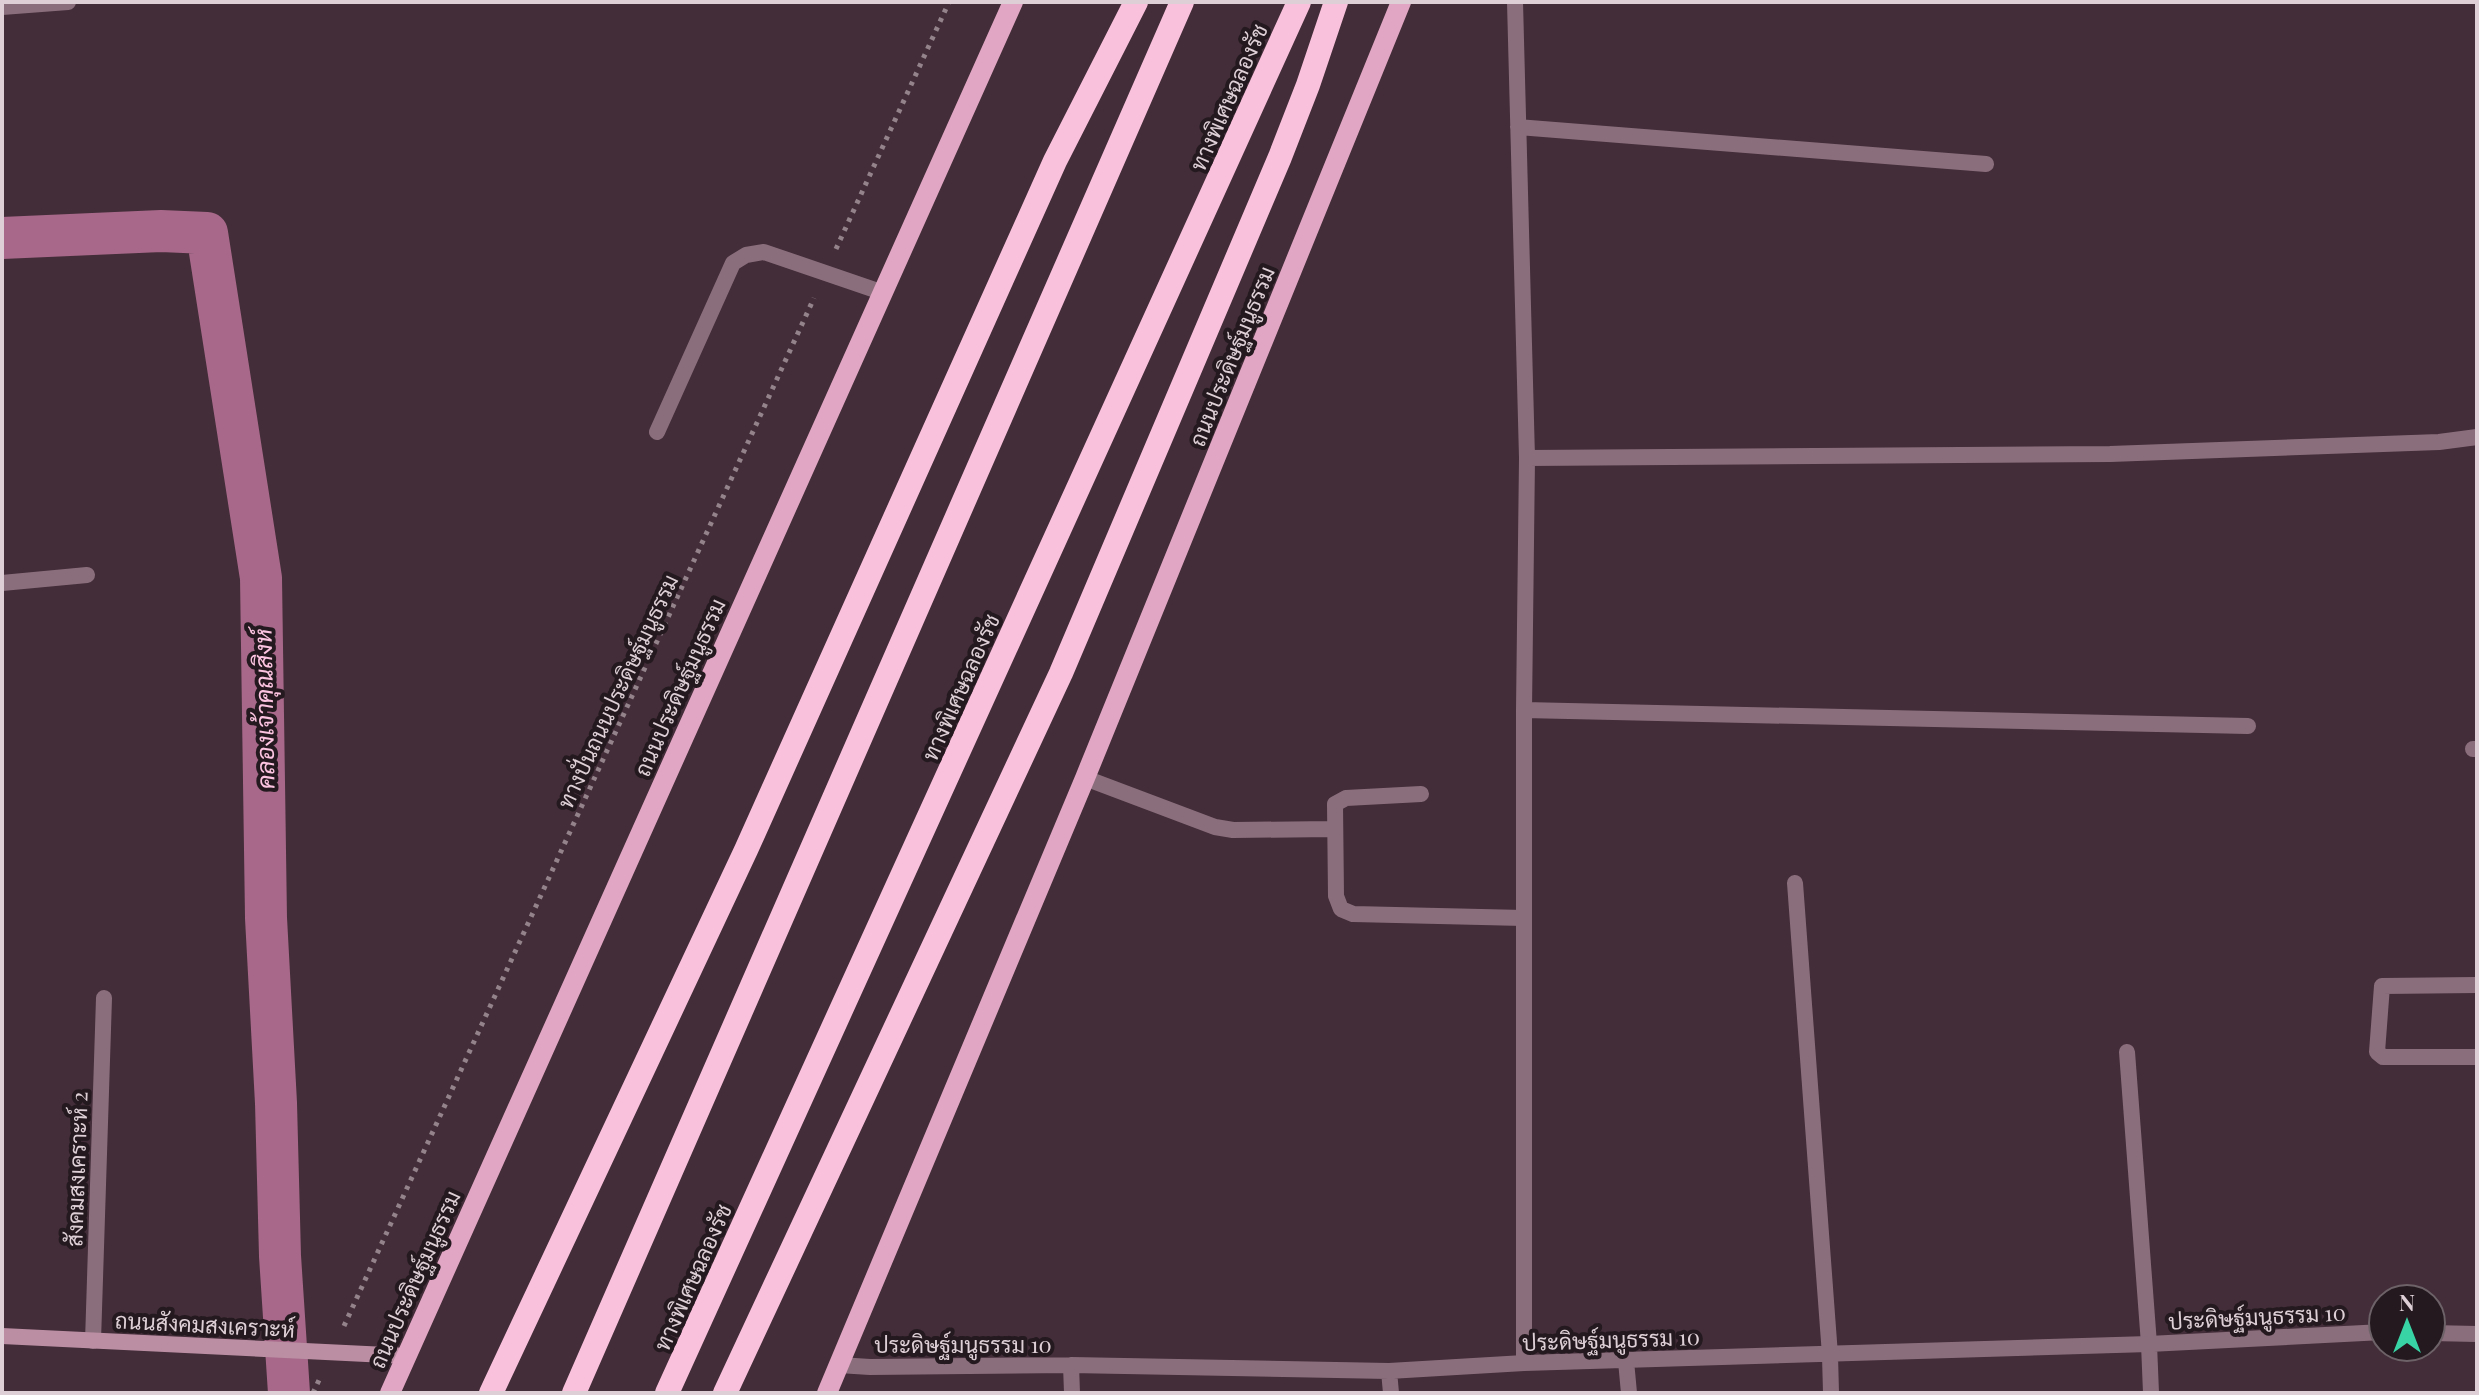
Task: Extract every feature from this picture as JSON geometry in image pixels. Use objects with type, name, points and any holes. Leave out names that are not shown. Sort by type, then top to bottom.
[{"type":"highway","points":[[491,1393],[746,850],[1055,161],[1136,2]]},
{"type":"highway","points":[[574,1393],[1182,2]]},
{"type":"highway","name":"ทางพิเศษฉลองรัช","points":[[667,1393],[1299,2]]},
{"type":"highway","points":[[725,1393],[1061,673],[1280,157],[1336,2]]},
{"type":"main road","name":"ถนนประดิษฐ์มนูธรรม","points":[[390,1393],[1013,2]]},
{"type":"main road","name":"ถนนประดิษฐ์มนูธรรม","points":[[827,1393],[1085,778],[1401,2]]},
{"type":"main road","name":"ถนนสังคมสงเคราะห์","points":[[2,1336],[407,1356]]},
{"type":"street","points":[[12,5],[68,2]]},
{"type":"street","points":[[1515,2],[1527,458],[1524,1363]]},
{"type":"street","points":[[1518,127],[1986,164]]},
{"type":"street","points":[[657,432],[733,263],[746,255],[764,252],[881,292]]},
{"type":"street","points":[[1527,458],[2110,454],[2439,442],[2477,437]]},
{"type":"street","points":[[2,583],[87,575]]},
{"type":"street","points":[[1524,710],[2248,726]]},
{"type":"street","points":[[1085,778],[1215,827],[1233,830],[1333,829]]},
{"type":"street","points":[[1421,794],[1346,798],[1335,804],[1336,896],[1341,909],[1353,914],[1524,918]]},
{"type":"street","points":[[1795,883],[1831,1393]]},
{"type":"street","points":[[2477,985],[2382,986],[2377,1052],[2383,1057],[2477,1057]]},
{"type":"street","name":"สังคมสงเคราะห์ 2","points":[[93,1341],[104,998]]},
{"type":"street","points":[[2127,1052],[2151,1393]]},
{"type":"street","name":"ประดิษฐ์มนูธรรม 10","points":[[839,1365],[1071,1365],[1389,1371],[1524,1363],[2149,1344],[2367,1333]]},
{"type":"street","points":[[2447,1333],[2477,1334]]},
{"type":"street","points":[[1626,1361],[1629,1393]]},
{"type":"street","points":[[1071,1365],[1072,1393]]},
{"type":"street","points":[[1389,1371],[1391,1393]]},
{"type":"path","name":"ทางปั่นถนนประดิษฐ์มนูธรรม","points":[[313,1393],[949,2]]},
{"type":"waterway","name":"คลองเจ้าคุณสิงห์","points":[[2,238],[161,231],[207,233],[261,578],[266,918],[289,1393]]}]
